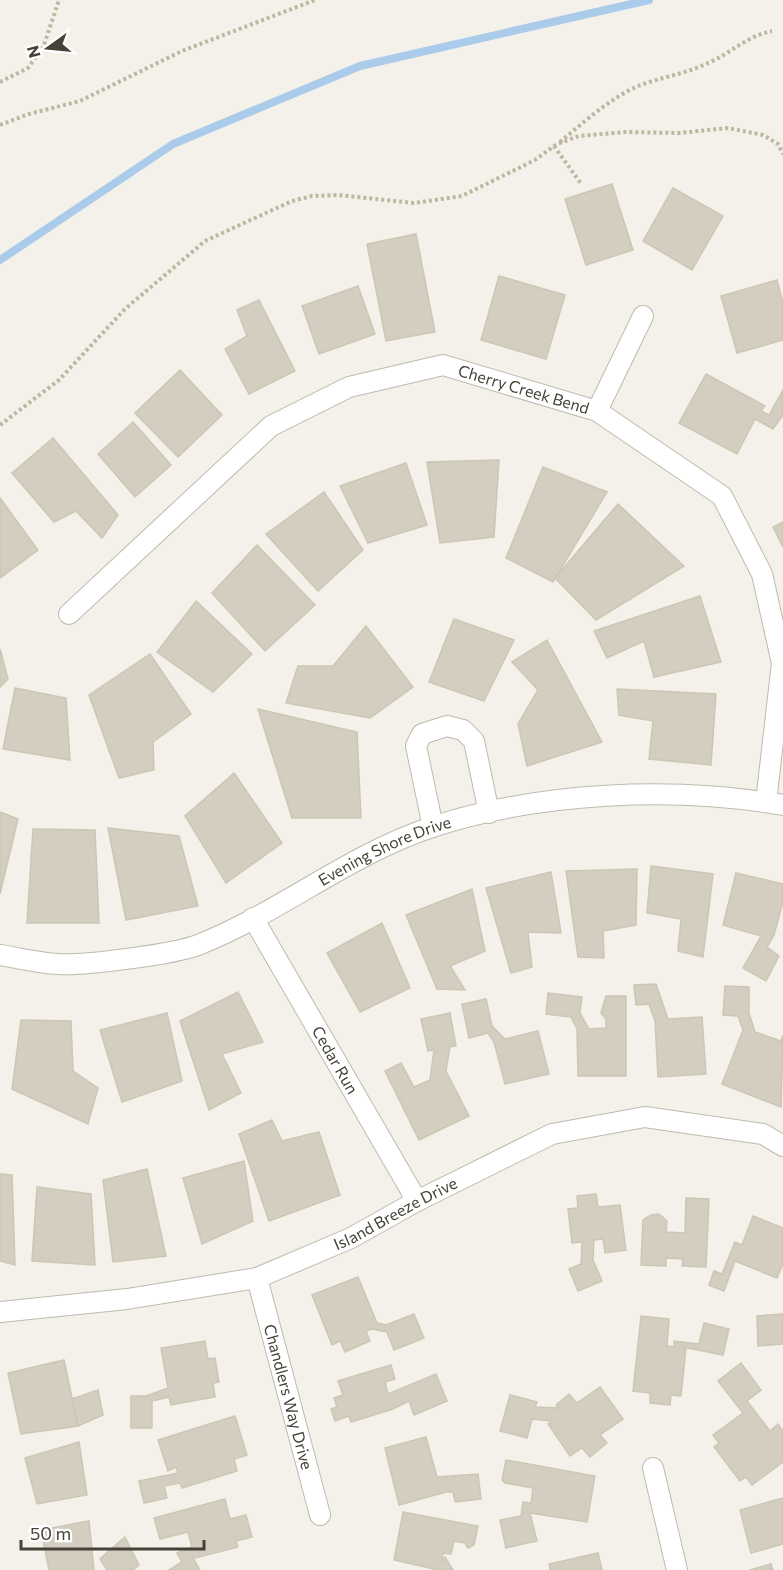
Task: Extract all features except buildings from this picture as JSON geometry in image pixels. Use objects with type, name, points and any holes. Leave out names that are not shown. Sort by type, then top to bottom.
[{"type":"street","points":[[597,411],[643,316]]},
{"type":"street","name":"Cherry Creek Bend","points":[[69,614],[271,426],[349,387],[443,365],[597,411],[722,496],[762,574],[782,663],[775,804]]},
{"type":"street","points":[[433,827],[416,746],[422,734],[447,726],[463,730],[474,741],[489,813]]},
{"type":"street","name":"Evening Shore Drive","points":[[0,955],[60,964],[132,957],[196,946],[253,918],[373,851],[433,827],[489,813],[591,795],[679,796],[775,804]]},
{"type":"street","name":"Cedar Run","points":[[253,918],[417,1201]]},
{"type":"street","name":"Island Breeze Drive","points":[[0,1312],[127,1299],[257,1278],[351,1238],[417,1201],[552,1134],[645,1117],[763,1134],[783,1146]]},
{"type":"street","name":"Chandlers Way Drive","points":[[257,1278],[320,1515]]},
{"type":"street","points":[[653,1468],[677,1570]]},
{"type":"path","points":[[0,82],[28,68],[44,45],[59,0]]},
{"type":"path","points":[[0,125],[29,114],[80,101],[182,51],[315,0]]},
{"type":"path","points":[[0,425],[59,380],[125,309],[204,241],[276,207],[312,196],[374,197],[414,203],[462,195],[536,160],[612,101],[637,87],[699,68],[722,57],[756,34],[772,31]]},
{"type":"path","points":[[555,145],[579,136],[728,129],[763,135],[777,144],[783,154]]},
{"type":"path","points":[[555,145],[582,185]]},
{"type":"waterway","points":[[0,260],[173,144],[360,66],[649,0]]}]
